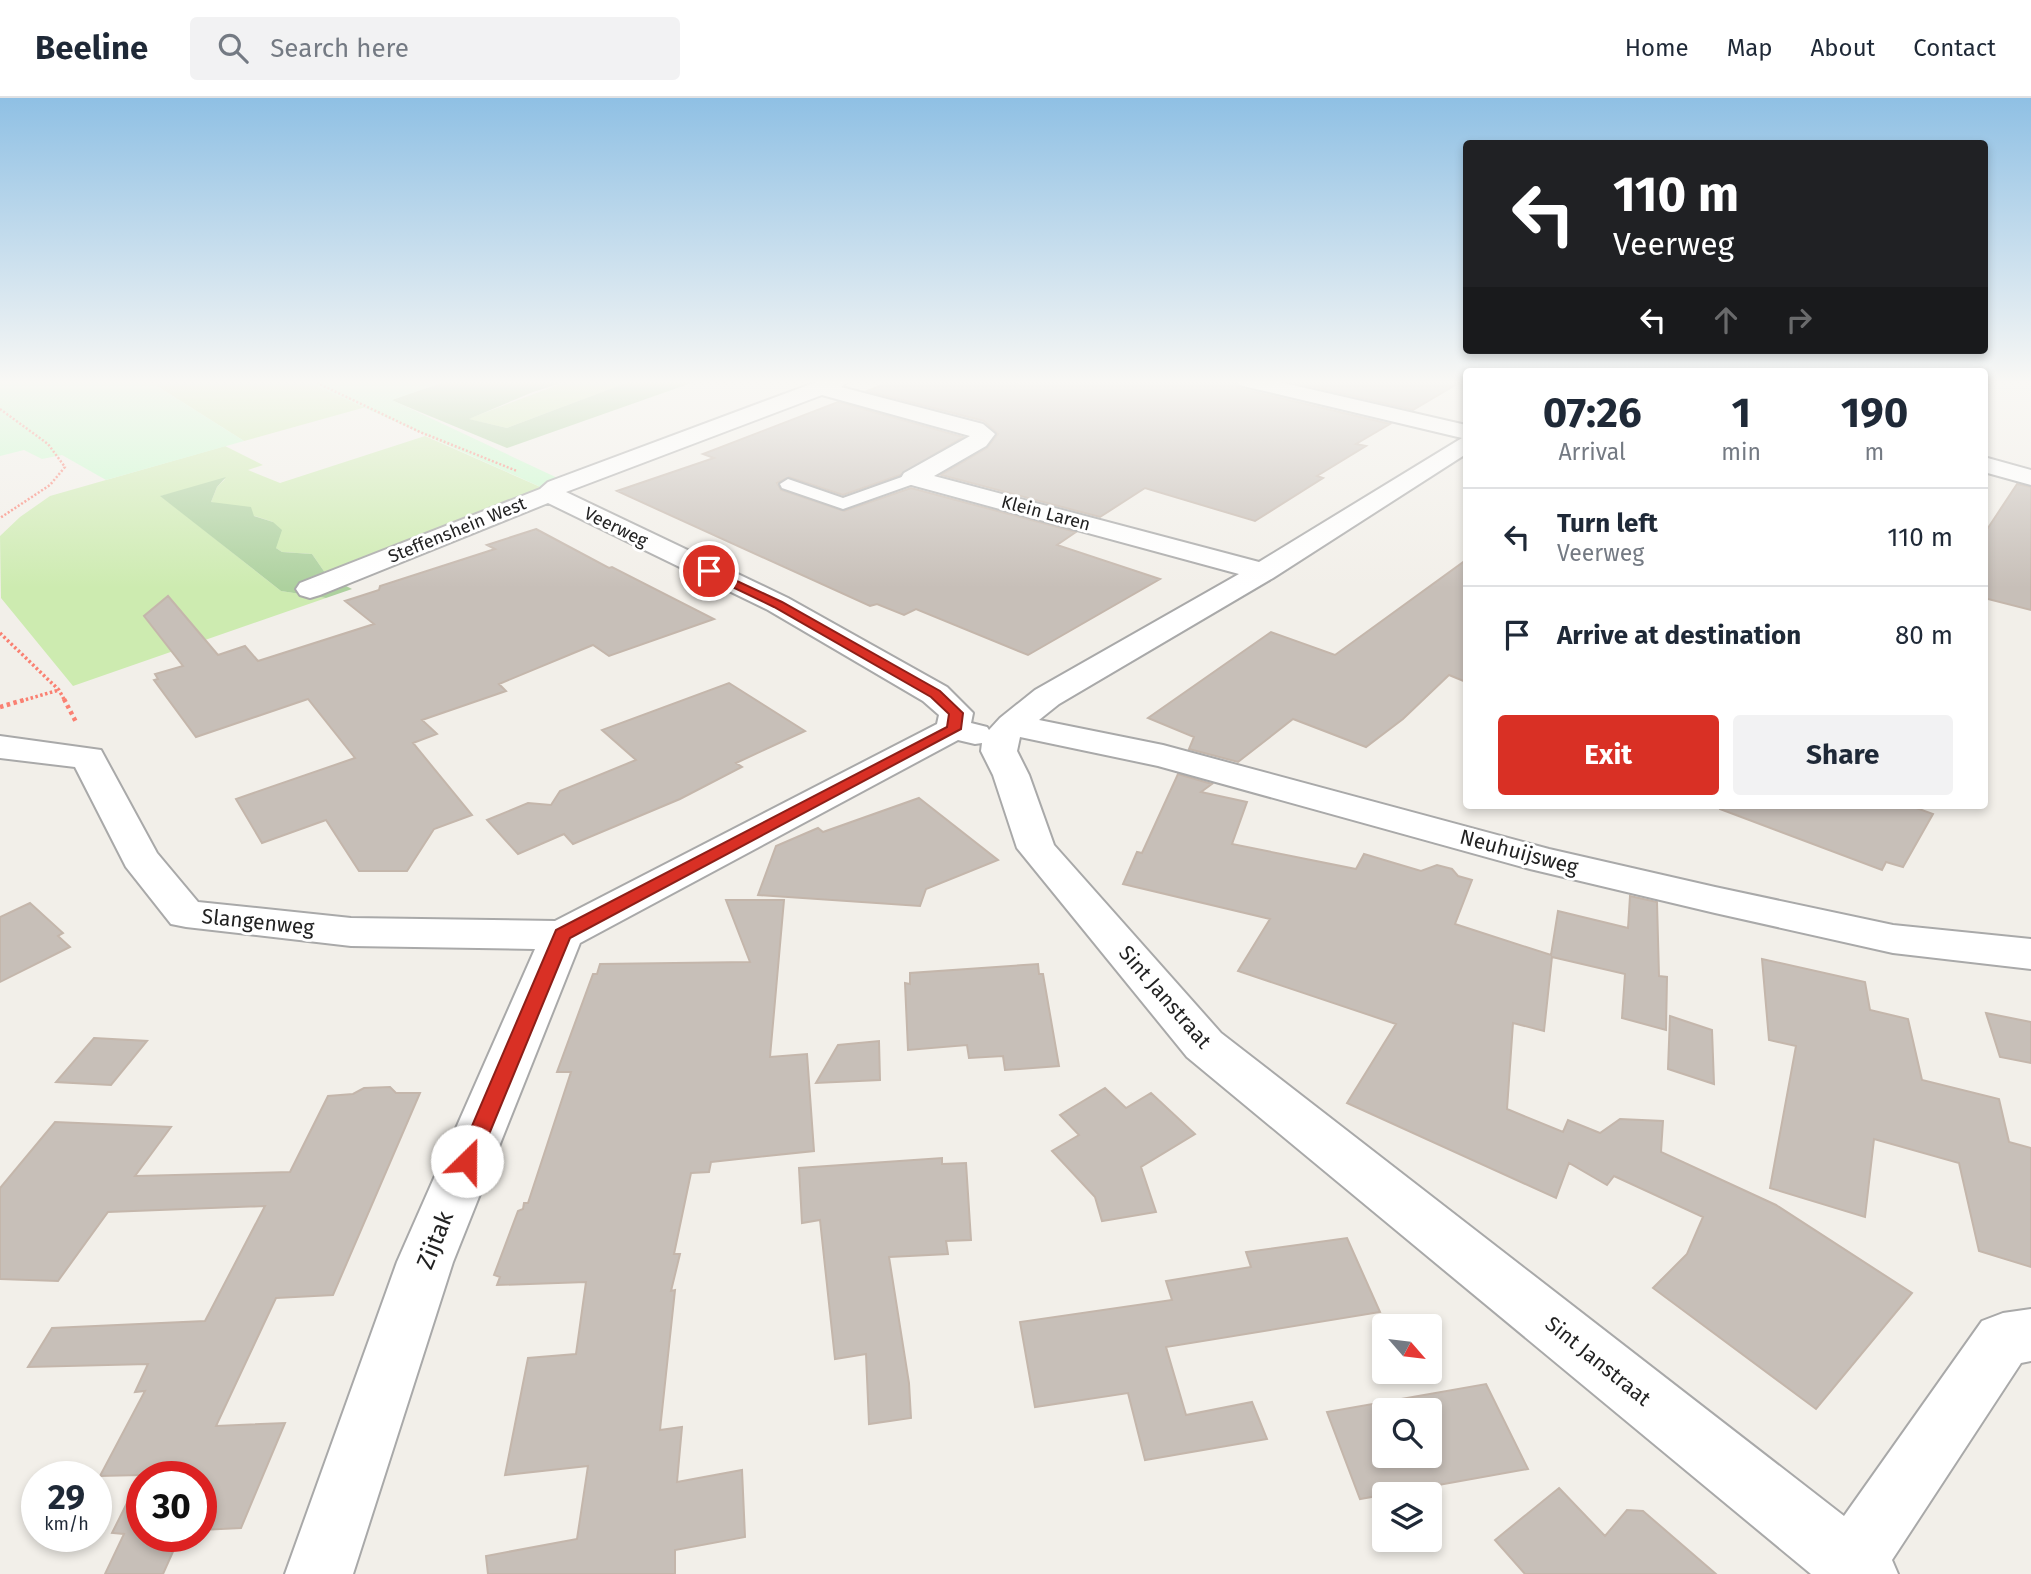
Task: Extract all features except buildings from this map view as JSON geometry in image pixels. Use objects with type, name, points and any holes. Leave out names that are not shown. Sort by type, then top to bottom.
[{"type":"street","name":"Steffenshein West","points":[[310,589],[550,487],[652,450]]},
{"type":"street","points":[[913,478],[962,450]]},
{"type":"street","points":[[562,934],[954,729],[1006,732],[1047,697],[1263,572],[1457,450]]},
{"type":"street","points":[[1988,465],[2031,478]]},
{"type":"street","name":"Klein Laren","points":[[913,478],[1263,572]]},
{"type":"street","name":"Veerweg","points":[[550,487],[778,604],[935,694],[956,713],[954,729]]},
{"type":"street","name":"Neuhuijsweg","points":[[1006,732],[1164,756],[1544,860],[1893,939],[2031,954]]},
{"type":"street","name":"Sint Janstraat","points":[[1006,732],[999,751],[1011,775],[1037,848],[1204,1045],[1858,1569]]},
{"type":"street","points":[[0,747],[86,748]]},
{"type":"street","name":"Slangenweg","points":[[86,748],[140,858],[187,914],[351,932],[562,934]]},
{"type":"street","name":"Zijtak","points":[[319,1574],[425,1262],[562,934]]},
{"type":"street","points":[[1858,1569],[2003,1340],[2031,1335]]},
{"type":"lane","points":[[788,484],[843,504],[913,478]]},
{"type":"path","points":[[0,518],[50,485],[65,467],[52,450]]},
{"type":"path","points":[[462,450],[550,487]]},
{"type":"path","points":[[0,633],[59,691],[86,748]]},
{"type":"path","points":[[0,708],[59,691]]},
{"type":"green space","points":[[0,450],[213,450],[106,480],[62,455],[42,459],[24,450],[0,456]]},
{"type":"green space","points":[[211,450],[233,450],[263,465],[248,470],[280,483],[382,450],[456,450],[545,489],[328,577],[312,554],[282,552],[276,548],[273,522],[211,502],[217,487],[225,479],[161,496],[281,591],[326,598],[73,686],[1,598],[0,536],[20,517],[50,496]]},
{"type":"green space","points":[[458,450],[498,450],[564,481],[545,489]]},
{"type":"green space","points":[[226,477],[217,487],[211,502],[251,507],[254,516],[273,522],[282,530],[276,548],[282,552],[312,554],[328,577],[352,589],[326,598],[281,591],[160,496]]},
{"type":"route","points":[[467,1161],[562,934],[954,729],[956,713],[935,694],[778,604],[709,571]]}]
